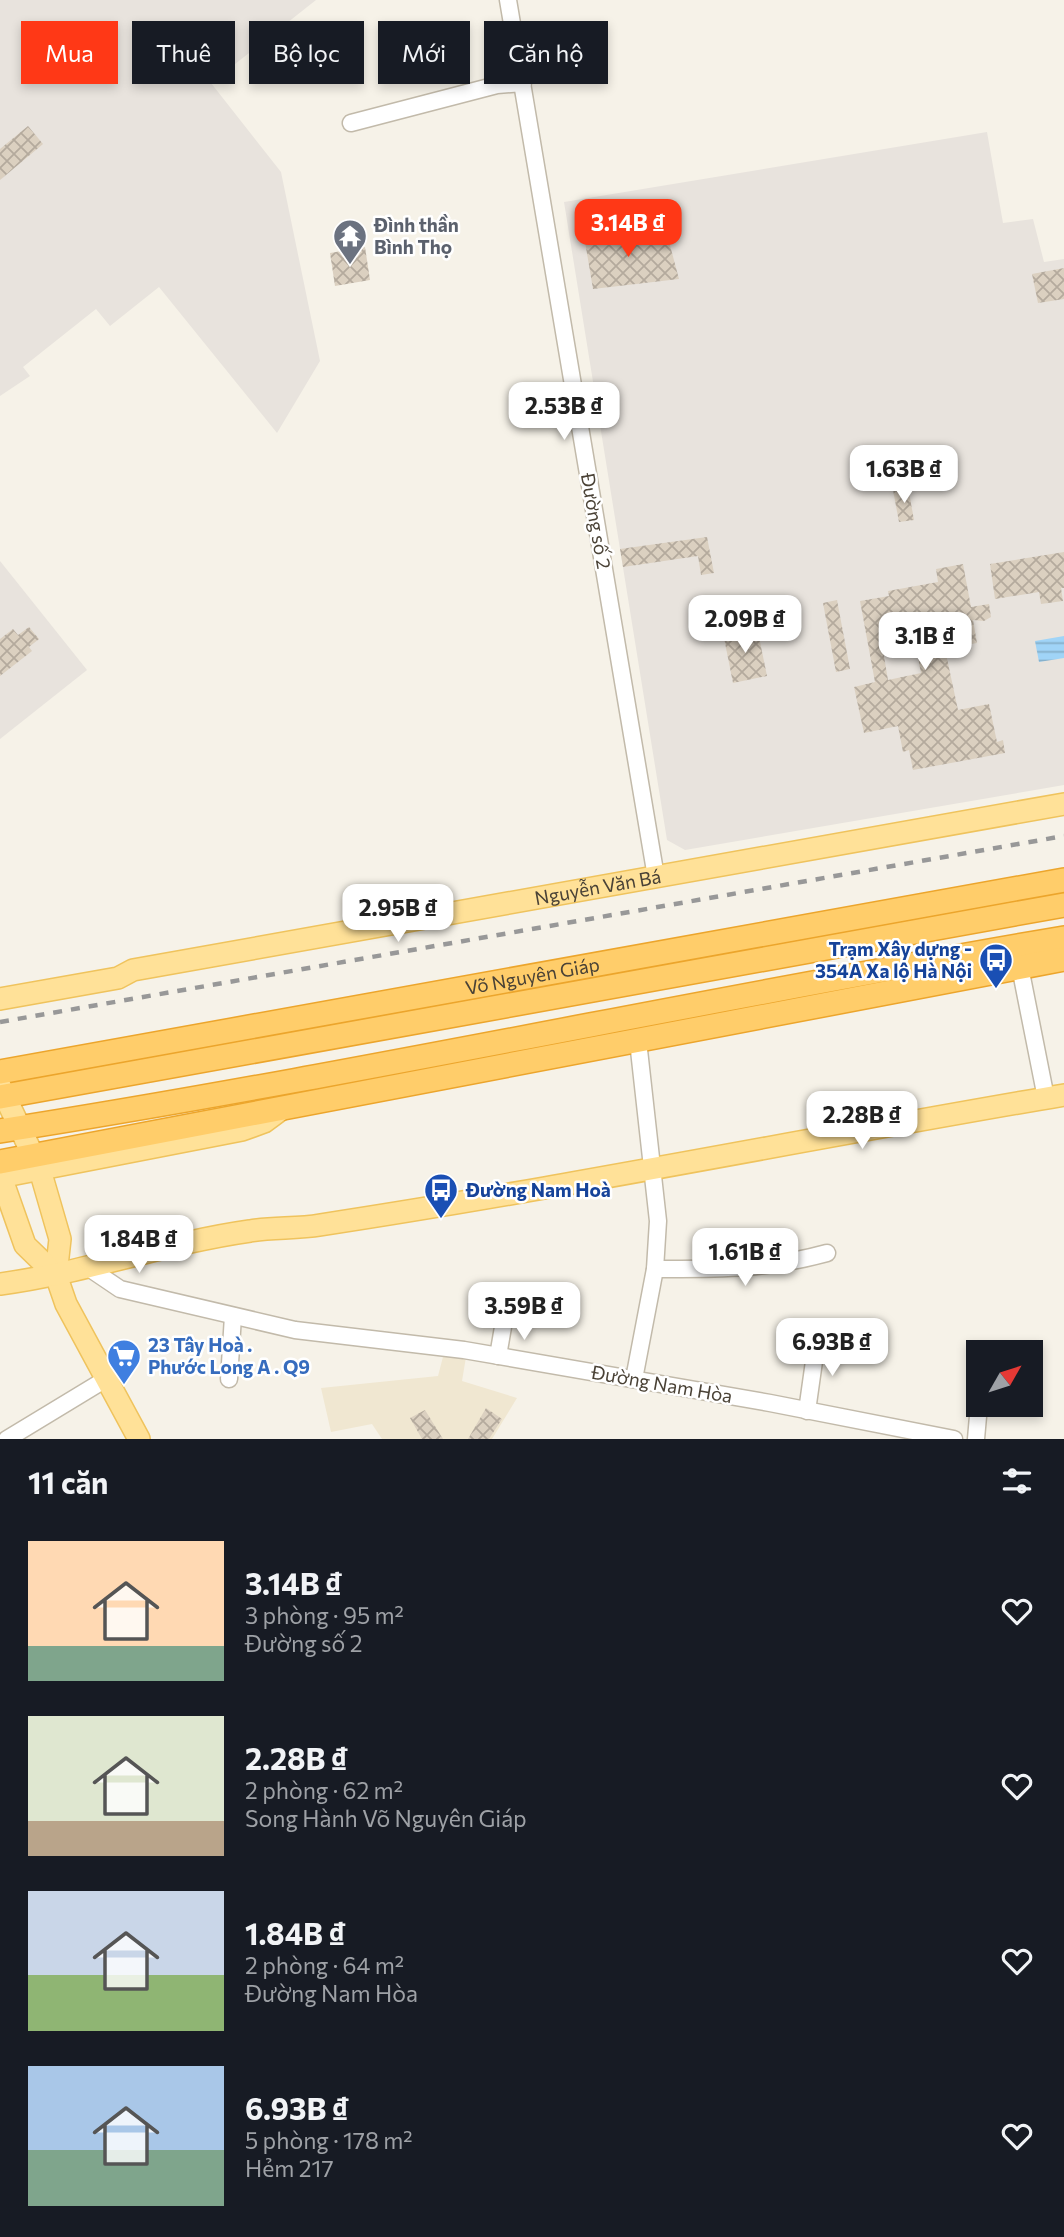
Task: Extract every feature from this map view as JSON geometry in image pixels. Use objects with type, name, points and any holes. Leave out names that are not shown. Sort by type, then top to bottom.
[{"type":"highway","name":"Võ Nguyên Giáp","points":[[0,1072],[1064,880]]},
{"type":"highway","name":"Võ Nguyên Giáp","points":[[2,1093],[1064,905]]},
{"type":"highway","points":[[11,1130],[806,981],[1064,938]]},
{"type":"highway","points":[[0,1172],[172,1128],[1064,959]]},
{"type":"highway","points":[[120,1111],[172,1128]]},
{"type":"highway","points":[[36,1162],[56,1122]]},
{"type":"main road","name":"Nguyễn Văn Bá","points":[[0,999],[118,978],[133,970],[1064,804]]},
{"type":"main road","name":"Nguyễn Văn Bá","points":[[0,985],[116,966],[133,970]]},
{"type":"main road","points":[[2,1093],[11,1130],[36,1162],[60,1239],[55,1275]]},
{"type":"main road","points":[[0,1284],[55,1275],[250,1230],[316,1226],[1055,1096]]},
{"type":"main road","points":[[36,1162],[242,1130],[264,1122],[285,1107]]},
{"type":"main road","points":[[0,1172],[25,1245],[55,1275],[66,1304],[139,1439]]},
{"type":"street","name":"Đường số 2","points":[[508,0],[512,21]]},
{"type":"street","points":[[351,123],[497,85],[510,84]]},
{"type":"street","name":"Đường số 2","points":[[523,84],[656,877]]},
{"type":"street","points":[[1020,967],[1055,1096]]},
{"type":"street","points":[[634,1379],[655,1269],[658,1221],[638,1041]]},
{"type":"street","points":[[655,1269],[738,1270],[777,1266],[827,1253]]},
{"type":"street","name":"Đường Nam Hòa","points":[[86,1266],[120,1289],[295,1330],[498,1356],[954,1439]]},
{"type":"street","points":[[229,1379],[233,1316]]},
{"type":"street","points":[[498,1356],[503,1326]]},
{"type":"street","points":[[807,1411],[817,1340]]},
{"type":"street","points":[[7,1439],[106,1378]]},
{"type":"street","points":[[976,1439],[978,1418]]},
{"type":"shaded area","points":[[0,0],[316,0],[289,21],[249,21],[249,53],[235,64],[235,21],[132,21],[132,84],[212,84],[281,172],[320,361],[277,433],[159,287],[110,326],[96,309],[23,367],[30,376],[0,396]]},
{"type":"shaded area","points":[[987,132],[1003,223],[1033,219],[1044,262],[1064,259],[1064,785],[685,850],[667,840],[564,202]]},
{"type":"shaded area","points":[[0,561],[87,670],[0,739]]},
{"type":"shaded area","points":[[444,1353],[466,1357],[462,1381],[517,1398],[492,1439],[382,1439],[372,1424],[331,1432],[321,1388],[438,1376]]},
{"type":"water","points":[[1064,636],[1064,658],[1039,662],[1035,641]]},
{"type":"building","points":[[28,126],[43,144],[0,180],[0,149]]},
{"type":"building","points":[[611,226],[614,243],[667,234],[679,279],[593,289],[583,230]]},
{"type":"building","name":"Đình thần Bình Thọ","points":[[365,247],[370,280],[335,286],[330,253]]},
{"type":"building","points":[[1064,268],[1064,299],[1038,303],[1032,274]]},
{"type":"building","points":[[908,487],[914,520],[899,522],[893,490]]},
{"type":"building","points":[[707,537],[714,573],[701,575],[698,556],[623,567],[620,549]]},
{"type":"building","points":[[1064,552],[1064,588],[1061,588],[1063,601],[1041,604],[1039,592],[995,599],[990,564]]},
{"type":"building","points":[[963,564],[971,607],[989,604],[991,617],[984,621],[973,620],[977,643],[945,649],[958,710],[989,704],[997,742],[1003,740],[1005,753],[913,770],[909,750],[903,752],[898,726],[864,733],[854,687],[875,682],[860,601],[889,596],[888,591],[938,582],[936,569]],"holes":[[[913,632],[921,673],[888,680],[881,638]]]},
{"type":"building","points":[[837,600],[850,669],[836,672],[823,603]]},
{"type":"building","points":[[29,627],[39,639],[29,647],[32,651],[0,676],[0,639],[13,629],[18,635]]},
{"type":"building","points":[[757,627],[767,676],[733,683],[723,633]]},
{"type":"building","points":[[486,1408],[502,1419],[489,1439],[468,1439]]},
{"type":"building","points":[[425,1410],[443,1439],[422,1439],[410,1418]]},
{"type":"railway","points":[[0,1022],[1064,836]]},
{"type":"place","name":"Đình thần Bình Thọ","points":[[350,266]]},
{"type":"place","name":"Trạm Xây dựng - 354A Xa lộ Hà Nội","points":[[996,990]]},
{"type":"place","name":"Đường Nam Hoà","points":[[441,1220]]},
{"type":"place","name":"23 Tây Hoà . Phước Long A . Q9","points":[[124,1386]]}]
